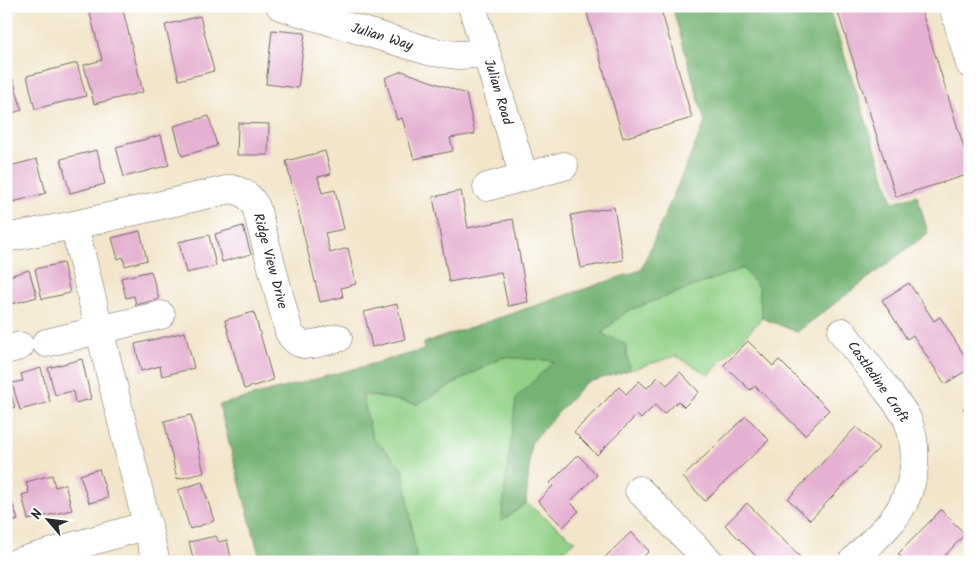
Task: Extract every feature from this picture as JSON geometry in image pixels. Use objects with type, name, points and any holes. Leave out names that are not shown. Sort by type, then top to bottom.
[{"type":"street","name":"Julian Way","points":[[280,6],[432,52],[459,55],[486,53]]},
{"type":"street","name":"Julian Road","points":[[472,6],[524,177]]},
{"type":"street","points":[[953,6],[970,64]]},
{"type":"street","points":[[487,187],[564,166]]},
{"type":"street","name":"Ridge View Drive","points":[[6,238],[74,225],[231,189],[242,192],[250,198],[256,207],[289,332],[293,339],[300,344],[308,346],[338,338]]},
{"type":"street","points":[[74,225],[156,562]]},
{"type":"street","points":[[24,346],[161,315]]},
{"type":"street","name":"Castledine Croft","points":[[842,332],[908,420],[914,441],[915,464],[906,496],[892,521],[852,562]]},
{"type":"street","points":[[640,490],[710,562]]},
{"type":"street","points":[[18,562],[148,525]]},
{"type":"green space","points":[[672,6],[828,6],[893,202],[917,195],[928,233],[797,332],[762,318],[759,288],[743,268],[627,311],[601,333],[625,344],[630,370],[585,383],[531,443],[526,503],[501,522],[516,398],[554,361],[502,357],[417,404],[362,394],[372,437],[403,468],[417,562],[261,562],[219,405],[424,350],[424,343],[641,270],[705,122]]},
{"type":"green space","points":[[743,268],[759,288],[762,318],[709,375],[676,356],[630,370],[625,344],[601,334],[627,311]]},
{"type":"green space","points":[[503,357],[555,361],[502,521],[526,503],[575,541],[549,562],[417,562],[403,468],[372,437],[362,394],[417,404]]},
{"type":"building","points":[[88,6],[122,6],[143,92],[94,104],[84,65],[102,60]]},
{"type":"building","points":[[585,6],[660,6],[692,118],[623,138]]},
{"type":"building","points":[[836,6],[920,6],[970,167],[970,174],[896,197]]},
{"type":"building","points":[[200,16],[214,71],[179,80],[165,25]]},
{"type":"building","points":[[272,30],[305,33],[298,88],[266,84]]},
{"type":"building","points":[[77,63],[86,96],[35,109],[27,76]]},
{"type":"building","points":[[402,71],[466,94],[475,134],[450,138],[453,151],[414,159],[402,118],[397,120],[385,78]]},
{"type":"building","points":[[13,79],[22,110],[6,115],[6,81]]},
{"type":"building","points":[[209,116],[217,146],[182,156],[174,126]]},
{"type":"building","points":[[238,123],[269,124],[268,155],[237,155]]},
{"type":"building","points":[[161,135],[169,165],[124,177],[116,147]]},
{"type":"building","points":[[97,150],[105,184],[70,193],[61,159]]},
{"type":"building","points":[[325,151],[331,174],[318,177],[322,193],[335,190],[344,229],[325,233],[330,253],[348,248],[356,284],[341,288],[343,297],[320,302],[286,161]]},
{"type":"building","points":[[37,159],[46,193],[13,202],[6,178],[6,167]]},
{"type":"building","points":[[461,191],[468,228],[513,219],[528,302],[508,306],[501,272],[449,282],[433,197]]},
{"type":"building","points":[[614,207],[623,260],[581,268],[571,215]]},
{"type":"building","points":[[243,226],[251,254],[222,262],[215,234]]},
{"type":"building","points":[[140,231],[147,260],[125,266],[123,257],[118,259],[112,238]]},
{"type":"building","points":[[209,235],[216,266],[186,273],[179,242]]},
{"type":"building","points":[[63,263],[70,293],[42,299],[35,269]]},
{"type":"building","points":[[29,270],[37,297],[12,304],[6,286],[6,277]]},
{"type":"building","points":[[151,271],[159,299],[136,305],[134,296],[126,298],[121,278]]},
{"type":"building","points":[[909,283],[934,321],[940,317],[970,364],[970,368],[945,384],[913,335],[907,339],[882,300]]},
{"type":"building","points":[[397,304],[405,339],[372,347],[364,312]]},
{"type":"building","points":[[254,312],[273,380],[244,389],[225,320]]},
{"type":"building","points":[[185,332],[194,368],[162,376],[160,366],[141,371],[135,344]]},
{"type":"building","points":[[748,341],[773,366],[779,360],[829,410],[805,435],[755,386],[750,390],[724,365]]},
{"type":"building","points":[[82,359],[91,399],[75,403],[73,391],[55,395],[48,368]]},
{"type":"building","points":[[41,368],[50,402],[20,410],[12,383],[23,381],[21,374]]},
{"type":"building","points":[[680,372],[699,392],[684,407],[678,401],[664,414],[655,405],[641,419],[637,415],[597,455],[574,432],[619,387],[626,394],[639,381],[647,388],[658,377],[667,385]]},
{"type":"building","points":[[6,378],[15,407],[6,410]]},
{"type":"building","points":[[970,405],[970,421],[963,408]]},
{"type":"building","points":[[191,415],[204,473],[177,479],[164,421]]},
{"type":"building","points":[[746,416],[769,440],[705,501],[683,477]]},
{"type":"building","points":[[856,427],[879,448],[810,520],[788,499]]},
{"type":"building","points":[[578,455],[597,475],[570,502],[579,511],[563,527],[538,501],[553,486],[550,483]]},
{"type":"building","points":[[99,469],[108,498],[89,503],[80,475]]},
{"type":"building","points":[[52,475],[55,487],[65,484],[72,510],[28,520],[22,495],[29,493],[26,482]]},
{"type":"building","points":[[202,482],[214,521],[190,529],[178,490]]},
{"type":"building","points":[[10,495],[18,520],[6,524],[6,496]]},
{"type":"building","points":[[747,503],[805,562],[762,562],[725,525]]},
{"type":"building","points":[[941,510],[965,534],[939,562],[899,562],[903,558],[898,554]]},
{"type":"building","points":[[631,532],[649,551],[638,562],[600,562]]},
{"type":"building","points":[[216,536],[219,542],[227,540],[232,562],[194,562],[189,542]]}]
